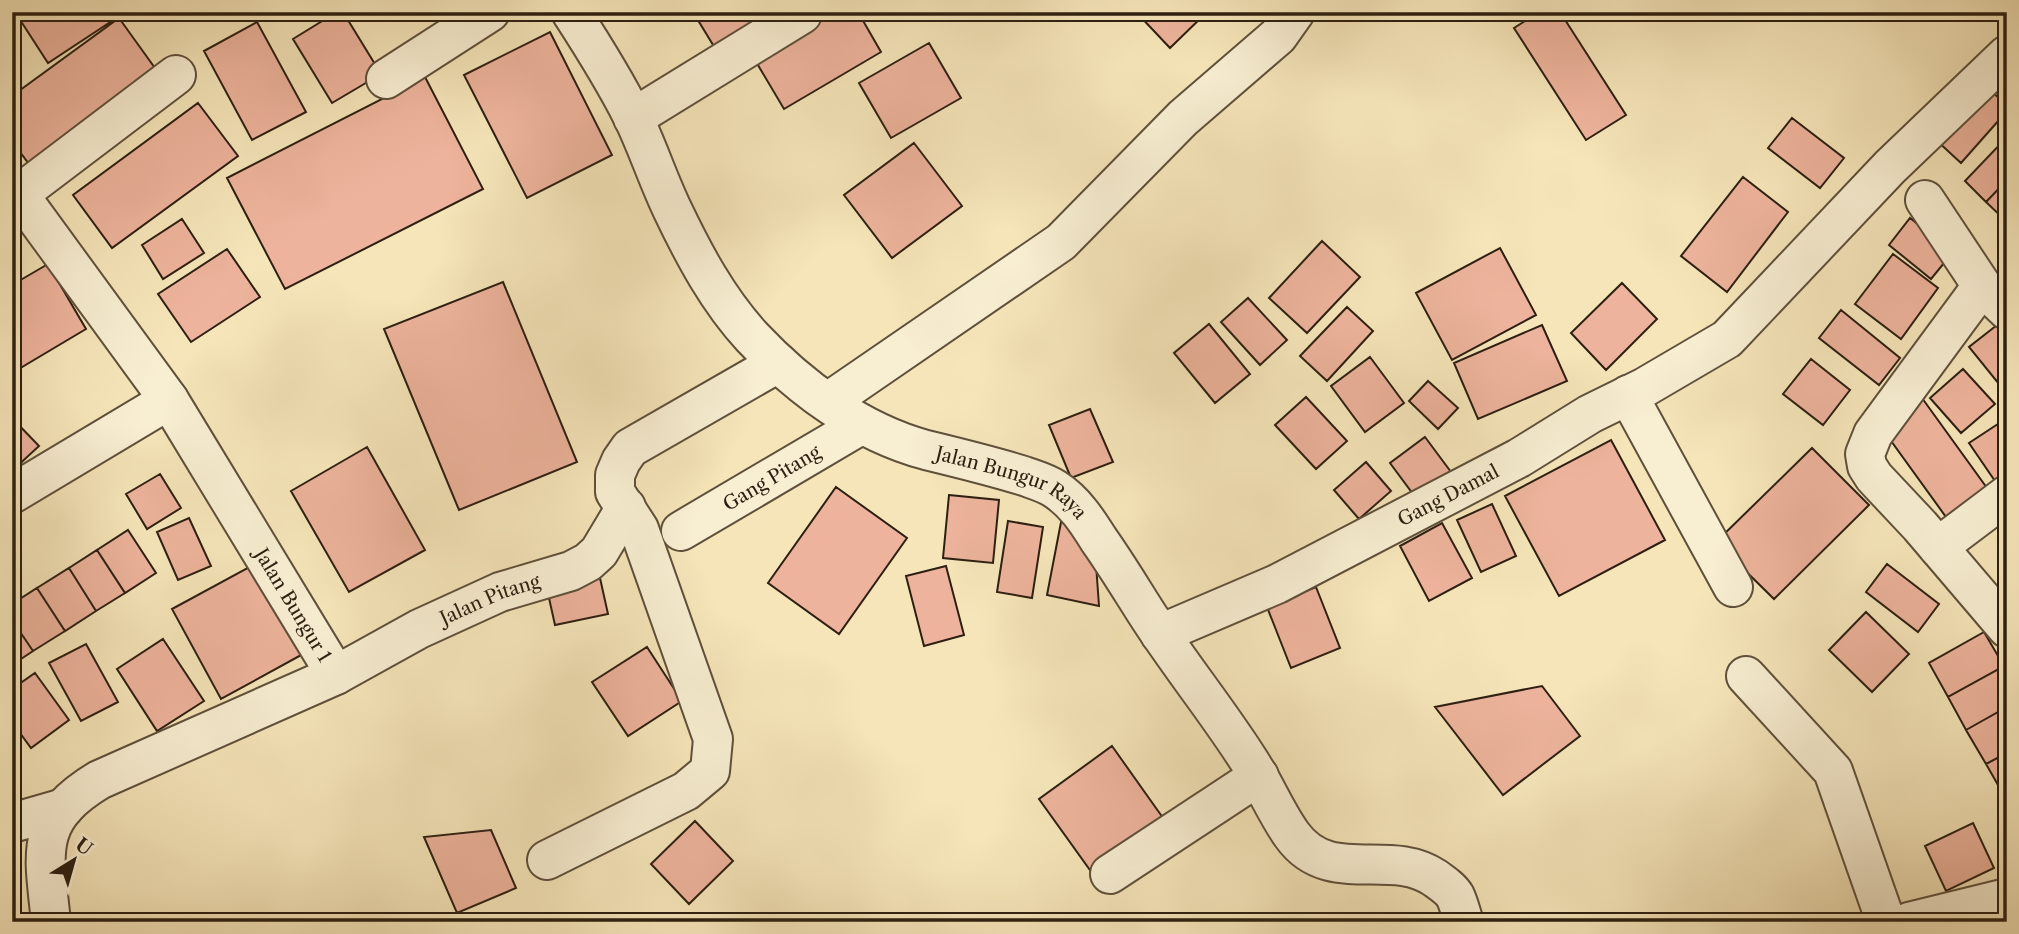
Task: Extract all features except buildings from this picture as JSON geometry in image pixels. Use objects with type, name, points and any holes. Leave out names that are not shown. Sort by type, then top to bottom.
[{"type":"street","points":[[386,79],[489,12]]},
{"type":"street","name":"Jalan Bungur Raya","points":[[571,12],[633,118],[672,210],[717,292],[733,314],[778,363],[861,425],[890,438],[1011,472],[1053,487],[1073,502],[1160,634],[1259,776],[1289,832],[1308,853],[1346,865],[1383,864],[1429,874],[1454,894],[1464,922]]},
{"type":"street","points":[[828,402],[1061,242],[1183,118],[1278,36],[1295,12]]},
{"type":"street","points":[[633,118],[802,13]]},
{"type":"street","name":"Gang Damal","points":[[1160,634],[1277,584],[1519,458],[1590,414],[1646,387],[1727,339],[1890,167],[2007,55]]},
{"type":"street","points":[[20,196],[180,83]]},
{"type":"street","name":"Jalan Bungur 1","points":[[20,196],[169,400],[336,675],[99,780],[78,793],[52,822],[48,835],[46,854],[51,922]]},
{"type":"street","points":[[1924,200],[1994,298],[1873,434],[1865,454],[1867,466],[2007,628]]},
{"type":"street","points":[[547,860],[686,791],[710,771],[713,739],[639,529],[615,492],[615,475],[630,448],[778,363]]},
{"type":"street","points":[[1628,394],[1733,587]]},
{"type":"street","points":[[12,495],[169,400]]},
{"type":"street","name":"Gang Pitang","points":[[681,531],[861,425]]},
{"type":"street","points":[[1938,547],[2007,495]]},
{"type":"street","name":"Jalan Pitang","points":[[336,675],[419,629],[473,604],[500,592],[571,571],[588,562],[607,541],[626,507]]},
{"type":"street","points":[[1746,676],[1833,771],[1886,922]]},
{"type":"street","points":[[1110,873],[1259,776]]},
{"type":"street","points":[[12,823],[64,808]]},
{"type":"street","points":[[1909,922],[2007,898]]}]
